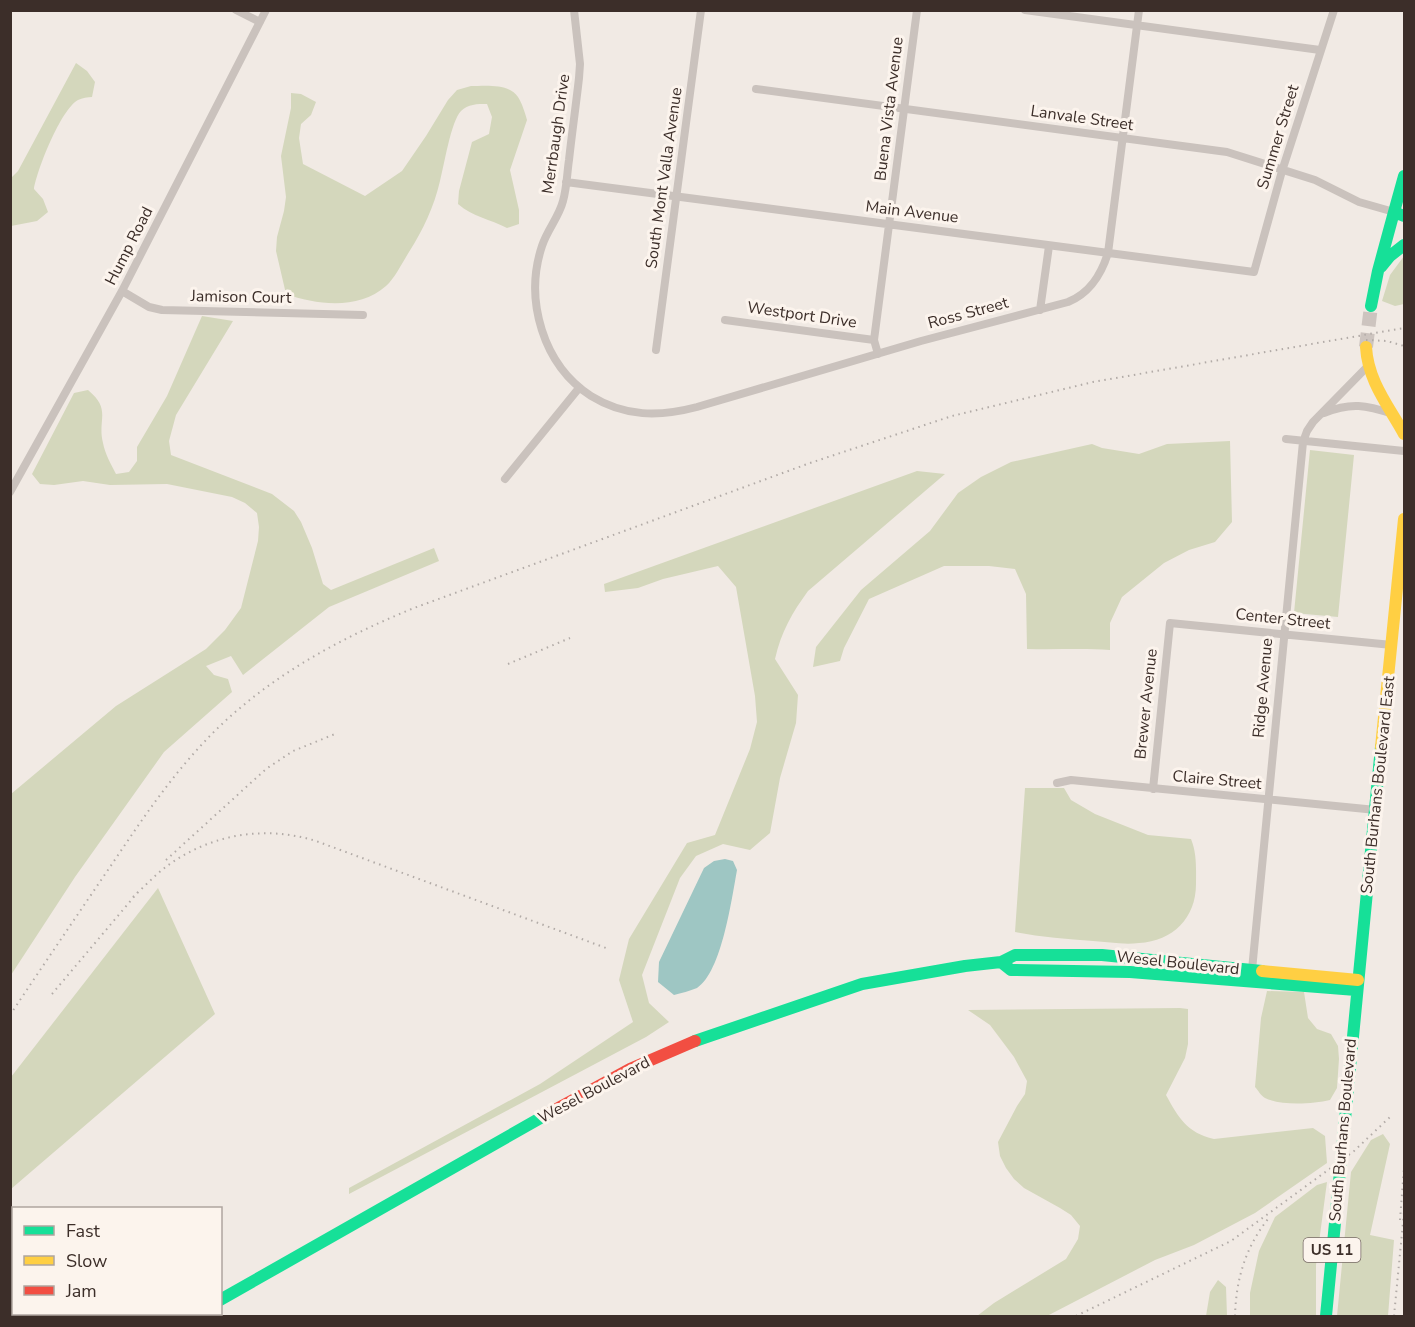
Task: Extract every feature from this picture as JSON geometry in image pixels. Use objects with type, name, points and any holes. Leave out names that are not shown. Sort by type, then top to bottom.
[{"type":"main road","points":[[1371,306],[1378,272],[1399,214],[1404,177]]},
{"type":"main road","points":[[1378,272],[1390,256],[1404,245]]},
{"type":"main road","points":[[1366,347],[1366,367],[1370,379],[1404,434]]},
{"type":"main road","name":"South Burhans Boulevard East","points":[[1357,985],[1404,519]]},
{"type":"main road","name":"Wesel Boulevard","points":[[222,1299],[630,1069],[723,1030],[862,984],[1001,962],[1015,955],[1102,955],[1252,970],[1357,985]]},
{"type":"main road","name":"Wesel Boulevard","points":[[1001,962],[1011,970],[1130,972],[1357,985]]},
{"type":"main road","name":"South Burhans Boulevard","points":[[1326,1317],[1357,985]]},
{"type":"street","points":[[236,10],[260,22]]},
{"type":"street","name":"Hump Road","points":[[11,488],[122,291],[266,10]]},
{"type":"street","name":"Merrbaugh Drive","points":[[574,10],[580,64],[579,78],[563,201],[541,249],[537,274],[537,308],[544,338],[550,351],[563,371],[579,388]]},
{"type":"street","name":"South Mont Valla Avenue","points":[[656,350],[701,10]]},
{"type":"street","name":"Buena Vista Avenue","points":[[878,354],[874,339],[917,10]]},
{"type":"street","points":[[1025,10],[1320,50]]},
{"type":"street","name":"Ross Street","points":[[579,388],[599,401],[621,409],[660,415],[697,407],[921,341],[1068,302],[1084,293],[1098,277],[1108,253],[1140,10]]},
{"type":"street","name":"Summer Street","points":[[1254,272],[1282,171],[1334,10]]},
{"type":"street","name":"Lanvale Street","points":[[756,89],[1227,152],[1315,180],[1359,202],[1399,214]]},
{"type":"street","name":"Main Avenue","points":[[566,182],[1254,272]]},
{"type":"street","points":[[1040,310],[1049,246]]},
{"type":"street","name":"Jamison Court","points":[[122,291],[149,307],[162,310],[363,315]]},
{"type":"street","name":"Westport Drive","points":[[725,320],[874,339]]},
{"type":"street","name":"Ridge Avenue","points":[[1252,970],[1303,442],[1307,431],[1335,397],[1366,367]]},
{"type":"street","points":[[505,479],[579,388]]},
{"type":"street","points":[[1321,415],[1339,407],[1362,405],[1393,414]]},
{"type":"street","points":[[1286,439],[1404,451]]},
{"type":"street","name":"Center Street","points":[[1170,623],[1392,645]]},
{"type":"street","name":"Brewer Avenue","points":[[1153,789],[1170,623]]},
{"type":"street","name":"Claire Street","points":[[1057,783],[1071,780],[1376,810]]},
{"type":"green space","points":[[76,63],[87,71],[95,82],[92,97],[78,100],[64,115],[40,168],[34,189],[43,199],[48,212],[37,221],[11,226],[11,178],[18,171]]},
{"type":"green space","points":[[471,86],[496,86],[509,89],[518,97],[523,108],[527,120],[510,170],[519,210],[519,224],[507,228],[476,215],[458,204],[459,191],[472,142],[489,134],[492,117],[487,104],[476,104],[464,109],[457,116],[448,144],[438,191],[428,218],[395,275],[386,286],[375,294],[351,302],[324,303],[286,294],[276,251],[286,197],[281,156],[291,108],[291,93],[301,94],[316,102],[311,115],[301,124],[299,138],[303,164],[365,196],[402,171],[448,100],[457,90]]},
{"type":"green space","points":[[1404,256],[1404,304],[1395,306],[1382,301],[1390,275]]},
{"type":"green space","points":[[202,316],[233,321],[176,415],[169,441],[171,455],[272,494],[294,511],[312,548],[323,584],[331,590],[434,548],[439,561],[329,607],[243,675],[231,656],[206,666],[214,675],[228,679],[232,692],[164,752],[75,877],[11,975],[11,794],[116,706],[206,649],[225,630],[241,608],[258,541],[259,527],[257,513],[245,503],[232,497],[167,484],[110,485],[83,481],[54,485],[40,484],[32,474],[74,393],[88,390],[100,403],[102,409],[102,435],[110,463],[116,474],[129,472],[137,461],[137,447],[167,396]]},
{"type":"green space","points":[[1230,441],[1232,522],[1215,542],[1189,550],[1164,563],[1122,597],[1110,623],[1110,650],[1027,649],[1026,594],[1015,569],[989,566],[944,566],[869,599],[844,648],[840,661],[813,667],[816,647],[861,590],[930,531],[958,493],[981,477],[1011,462],[1092,444],[1102,448],[1139,454],[1167,444]]},
{"type":"green space","points":[[1310,450],[1354,455],[1338,617],[1294,613]]},
{"type":"green space","points":[[917,471],[945,474],[808,591],[784,631],[775,659],[798,695],[796,723],[780,778],[770,833],[750,850],[723,844],[696,856],[680,878],[642,975],[649,1003],[669,1022],[646,1037],[349,1194],[349,1188],[540,1084],[633,1022],[619,980],[629,939],[687,843],[715,835],[750,749],[757,722],[755,696],[736,587],[718,566],[663,579],[638,588],[605,592],[604,584]]},
{"type":"green space","points":[[1025,788],[1064,788],[1071,800],[1095,814],[1148,835],[1191,839],[1196,861],[1195,896],[1187,917],[1180,926],[1162,938],[1133,944],[1064,939],[1015,932]]},
{"type":"green space","points":[[158,888],[215,1014],[11,1189],[11,1077]]},
{"type":"green space","points":[[1267,991],[1304,992],[1308,1018],[1317,1029],[1331,1034],[1338,1046],[1337,1088],[1330,1100],[1306,1103],[1272,1101],[1265,1098],[1255,1087],[1261,1018]]},
{"type":"green space","points":[[1188,1009],[1188,1044],[1185,1058],[1166,1095],[1184,1123],[1197,1133],[1214,1139],[1313,1128],[1325,1136],[1327,1163],[1255,1213],[1194,1245],[1155,1260],[1047,1316],[977,1316],[1066,1259],[1078,1239],[1080,1226],[1071,1215],[1024,1188],[1006,1168],[1000,1156],[998,1142],[1025,1094],[1027,1081],[1014,1057],[990,1025],[968,1010]]},
{"type":"green space","points":[[1383,1134],[1390,1144],[1370,1235],[1394,1240],[1388,1316],[1337,1316],[1351,1172],[1371,1140]]},
{"type":"green space","points":[[1327,1182],[1316,1265],[1316,1316],[1250,1316],[1250,1293],[1259,1251],[1275,1217],[1317,1185]]},
{"type":"green space","points":[[1218,1280],[1226,1287],[1227,1316],[1206,1316],[1210,1292]]},
{"type":"water","points":[[725,859],[733,861],[737,870],[729,915],[713,967],[697,988],[674,995],[658,982],[659,962],[704,868],[714,861]]},
{"type":"tunnel","points":[[1366,347],[1371,306]]},
{"type":"railway","points":[[10,1015],[150,809],[205,741],[265,688],[288,672],[362,631],[414,608],[810,463],[952,416],[1093,382],[1404,328]]},
{"type":"railway","points":[[1366,340],[1387,341],[1404,346]]},
{"type":"railway","points":[[508,664],[570,638]]},
{"type":"railway","points":[[166,860],[266,769],[293,751],[335,734]]},
{"type":"railway","points":[[133,897],[167,866],[202,846],[258,833],[297,836],[606,948]]},
{"type":"railway","points":[[52,994],[138,892]]},
{"type":"railway","points":[[1076,1316],[1231,1241],[1354,1151],[1390,1117]]},
{"type":"railway","points":[[1400,1220],[1404,1168]]},
{"type":"railway","points":[[1394,1316],[1404,1212]]},
{"type":"railway","points":[[1235,1316],[1237,1290],[1243,1265],[1253,1241],[1268,1219]]},
{"type":"traffic: fast","points":[[1394,212],[1404,176]]},
{"type":"traffic: fast","points":[[1371,306],[1394,212],[1404,216]]},
{"type":"traffic: fast","points":[[1381,267],[1404,245]]},
{"type":"traffic: fast","points":[[1326,1316],[1381,747]]},
{"type":"traffic: fast","points":[[695,1041],[862,984],[1001,962],[1015,955],[1102,955],[1262,971]]},
{"type":"traffic: fast","points":[[1001,962],[1011,970],[1130,972],[1356,990]]},
{"type":"traffic: fast","points":[[222,1299],[551,1112]]},
{"type":"traffic: slow","points":[[1366,347],[1375,382],[1404,434]]},
{"type":"traffic: slow","points":[[1381,747],[1404,519]]},
{"type":"traffic: slow","points":[[1262,971],[1358,980]]},
{"type":"traffic: jam","points":[[551,1112],[630,1069],[695,1041]]}]
